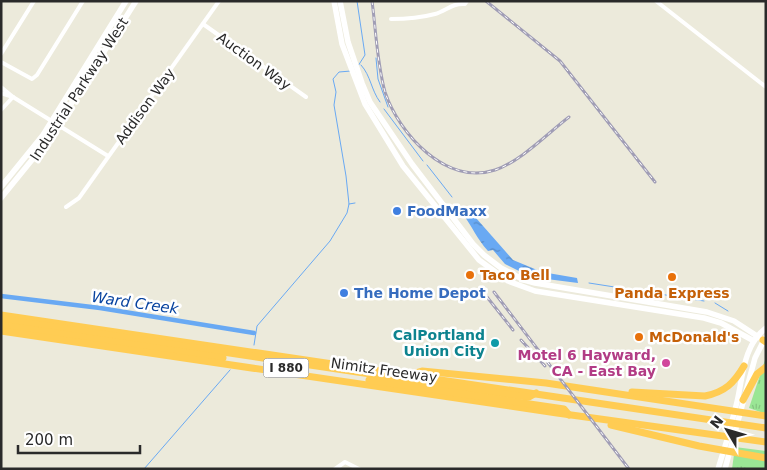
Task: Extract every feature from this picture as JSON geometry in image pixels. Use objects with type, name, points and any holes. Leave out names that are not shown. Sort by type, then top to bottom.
[{"type":"highway","name":"Nimitz Freeway","points":[[1,314],[766,428]]},
{"type":"highway","name":"I 880","points":[[1,320],[520,396],[529,397],[536,393]]},
{"type":"highway","name":"I 880","points":[[1,325],[564,409],[569,415]]},
{"type":"highway","name":"Nimitz Freeway","points":[[1,330],[615,423],[766,442]]},
{"type":"highway","points":[[593,389],[705,396],[724,391],[733,383],[744,366]]},
{"type":"highway","points":[[743,400],[757,374],[766,367]]},
{"type":"highway","points":[[411,374],[422,371],[546,383],[766,416]]},
{"type":"highway","points":[[557,414],[564,418],[615,423],[712,448],[743,452],[766,458]]},
{"type":"main road","name":"Industrial Parkway West","points":[[1,187],[34,147],[52,121],[126,1]]},
{"type":"main road","name":"Industrial Parkway West","points":[[1,198],[40,152],[136,1]]},
{"type":"main road","points":[[334,1],[345,43],[365,104],[404,166],[467,248],[494,272],[508,281],[529,289],[704,318],[761,339]]},
{"type":"main road","points":[[340,1],[345,43]]},
{"type":"main road","points":[[359,84],[412,164],[473,244],[493,263],[524,280],[707,312],[734,322],[761,339]]},
{"type":"main road","points":[[404,166],[412,164]]},
{"type":"main road","points":[[577,298],[580,291]]},
{"type":"main road","points":[[718,469],[737,404],[744,366],[766,328]]},
{"type":"main road","points":[[725,469],[761,339]]},
{"type":"street","points":[[1,54],[34,1]]},
{"type":"street","points":[[2,64],[27,77],[32,78],[37,75],[83,1]]},
{"type":"street","name":"Addison Way","points":[[66,207],[79,198],[219,1]]},
{"type":"street","points":[[391,19],[415,19],[437,13],[456,3],[465,4],[467,1]]},
{"type":"street","points":[[660,2],[766,87]]},
{"type":"street","name":"Auction Way","points":[[203,24],[306,97]]},
{"type":"street","points":[[1,86],[13,97]]},
{"type":"street","points":[[1,92],[13,97],[108,156]]},
{"type":"street","points":[[1,110],[13,97]]},
{"type":"street","points":[[336,469],[345,462],[359,469]]},
{"type":"green space","points":[[766,357],[766,414],[749,408]]},
{"type":"green space","points":[[735,447],[766,451],[766,469],[732,469]]},
{"type":"water","points":[[469,210],[513,260],[542,272],[577,278],[578,283],[531,277],[505,264],[493,250],[488,251],[481,242],[462,213]]},
{"type":"waterway","points":[[357,1],[365,55],[358,66]]},
{"type":"waterway","points":[[376,58],[378,79],[388,107]]},
{"type":"waterway","points":[[361,65],[380,102]]},
{"type":"waterway","points":[[254,345],[257,326],[330,241],[347,213],[349,204],[334,105],[336,92],[333,79],[339,72],[351,71]]},
{"type":"waterway","points":[[384,109],[423,161]]},
{"type":"waterway","points":[[427,165],[452,197]]},
{"type":"waterway","points":[[349,204],[355,203]]},
{"type":"waterway","points":[[589,283],[704,301]]},
{"type":"waterway","name":"Ward Creek","points":[[1,296],[100,308],[254,333]]},
{"type":"waterway","points":[[715,303],[728,311]]},
{"type":"waterway","name":"Ward Creek","points":[[144,469],[230,370]]},
{"type":"railway","points":[[372,1],[380,70],[385,92],[401,124],[413,139],[427,153],[442,163],[459,170],[477,173],[495,170],[524,154],[569,117]]},
{"type":"railway","points":[[486,1],[560,61],[655,182]]},
{"type":"railway","points":[[494,292],[629,469]]},
{"type":"railway","points":[[487,297],[513,330]]},
{"type":"railway","points":[[521,340],[545,366]]},
{"type":"place","name":"FoodMaxx","points":[[397,211]]},
{"type":"place","name":"Taco Bell","points":[[470,275]]},
{"type":"place","name":"Panda Express","points":[[672,277]]},
{"type":"place","name":"The Home Depot","points":[[344,293]]},
{"type":"place","name":"McDonald's","points":[[639,337]]},
{"type":"place","name":"CalPortland Union City","points":[[495,343]]},
{"type":"place","name":"Motel 6 Hayward, CA - East Bay","points":[[666,363]]}]
